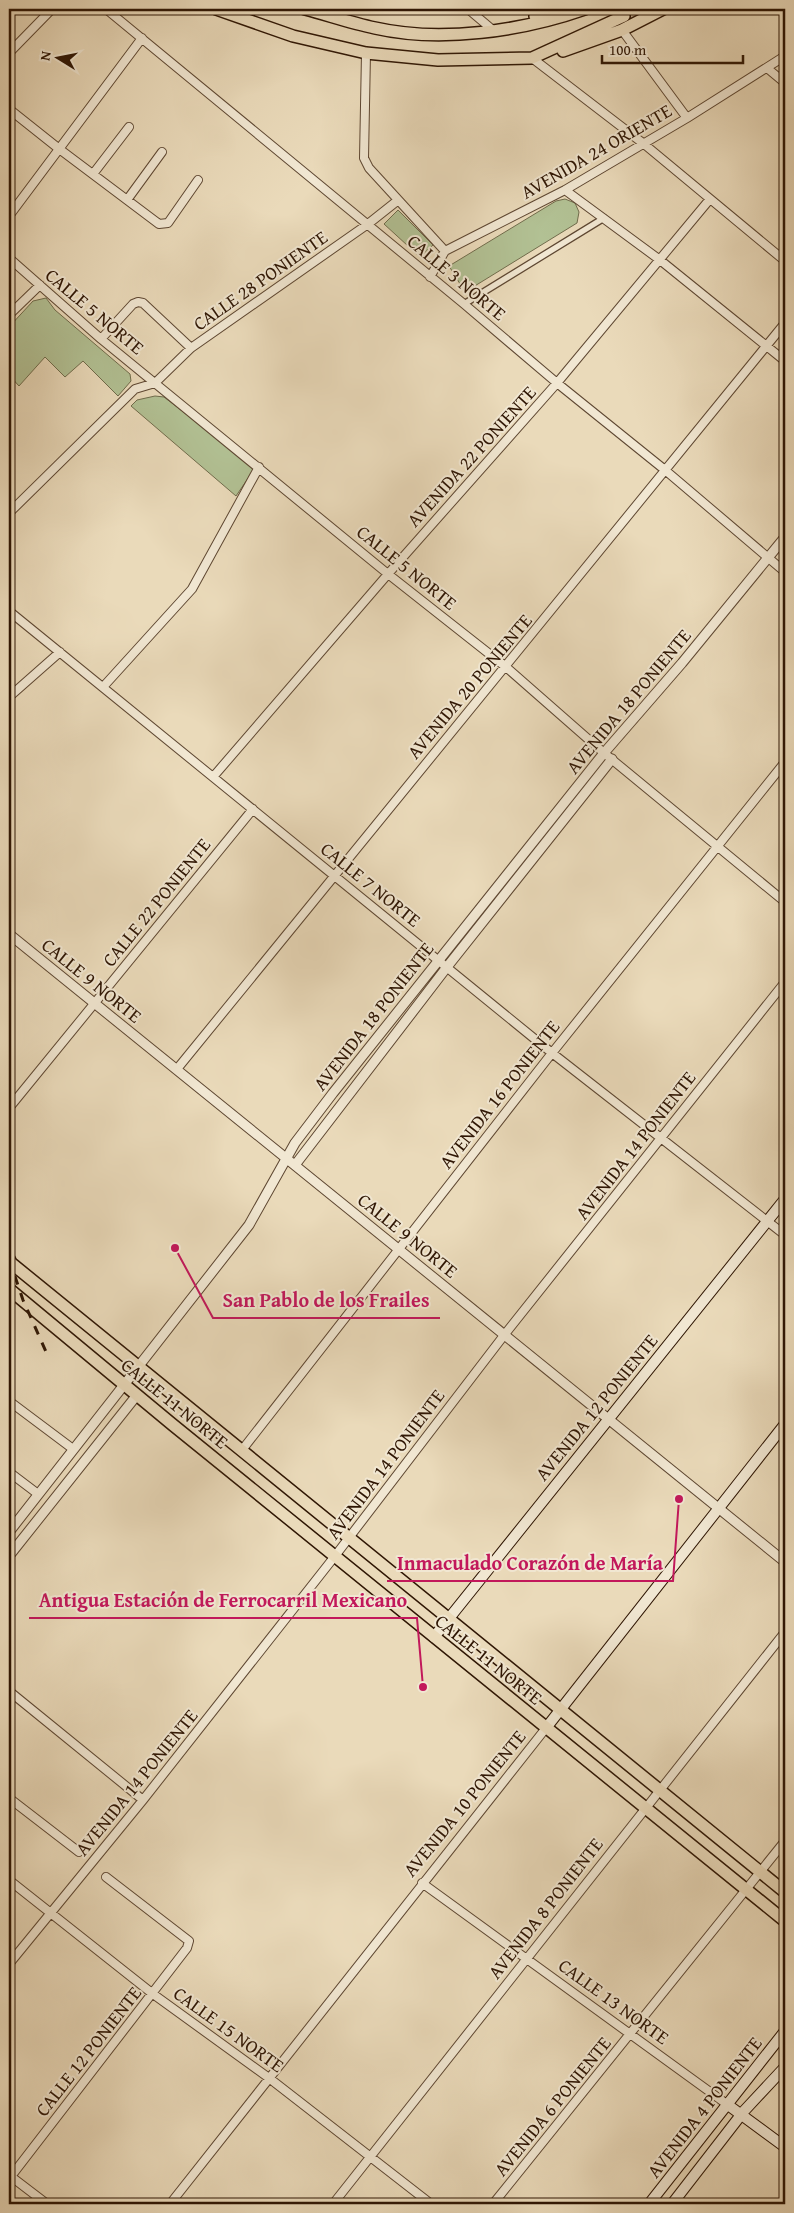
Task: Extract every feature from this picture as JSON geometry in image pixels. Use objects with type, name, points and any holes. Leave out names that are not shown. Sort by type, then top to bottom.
[{"type":"main road","points":[[216,9],[293,36],[366,53],[438,60],[532,58],[595,41],[664,9]]},
{"type":"main road","points":[[305,9],[376,28],[429,35],[494,31],[585,9]]},
{"type":"main road","points":[[494,31],[554,9]]},
{"type":"main road","points":[[532,58],[624,16]]},
{"type":"main road","name":"AVENIDA 12 PONIENTE","points":[[434,1637],[785,1199]]},
{"type":"main road","name":"CALLE 11 NORTE","points":[[10,1263],[785,1892]]},
{"type":"main road","name":"CALLE 11 NORTE","points":[[9,1289],[123,1384],[785,1921]]},
{"type":"main road","name":"AVENIDA 10 PONIENTE","points":[[546,1728],[785,1424]]},
{"type":"main road","name":"AVENIDA 4 PONIENTE","points":[[649,2204],[785,2031]]},
{"type":"main road","name":"AVENIDA 4 PONIENTE","points":[[672,2204],[742,2115],[785,2067]]},
{"type":"main road","name":"CALLE 13 NORTE","points":[[728,2105],[785,2147]]},
{"type":"street","points":[[9,53],[52,9]]},
{"type":"street","name":"CALLE 3 NORTE","points":[[106,9],[368,224],[557,383],[666,470],[785,572]]},
{"type":"street","points":[[468,9],[494,31]]},
{"type":"street","points":[[622,30],[687,118]]},
{"type":"street","points":[[9,216],[142,38]]},
{"type":"street","name":"CALLE 3 NORTE","points":[[366,53],[364,158],[369,168],[445,251]]},
{"type":"street","name":"AVENIDA 24 ORIENTE","points":[[445,251],[565,190],[687,118],[785,56]]},
{"type":"street","points":[[532,58],[644,144],[785,261]]},
{"type":"street","points":[[767,68],[785,83]]},
{"type":"street","points":[[9,108],[58,148],[159,224],[168,224],[198,180]]},
{"type":"street","points":[[93,174],[129,127]]},
{"type":"street","points":[[127,200],[162,152]]},
{"type":"street","points":[[565,190],[660,260],[785,361]]},
{"type":"street","name":"AVENIDA 22 PONIENTE","points":[[213,777],[388,574],[557,383],[710,199]]},
{"type":"street","name":"CALLE 28 PONIENTE","points":[[101,339],[133,304],[138,302],[143,303],[190,348],[398,201]]},
{"type":"street","points":[[464,304],[604,218]]},
{"type":"street","points":[[430,277],[445,251]]},
{"type":"street","name":"CALLE 5 NORTE","points":[[9,258],[101,339],[388,574],[506,667],[612,759],[785,902]]},
{"type":"street","points":[[9,315],[40,286]]},
{"type":"street","name":"AVENIDA 20 PONIENTE","points":[[177,1069],[333,875],[506,667],[785,323]]},
{"type":"street","points":[[9,513],[135,389],[155,383],[190,348]]},
{"type":"street","points":[[103,688],[192,589],[259,467]]},
{"type":"street","name":"AVENIDA 18 PONIENTE","points":[[9,1532],[249,1224],[286,1158],[333,1093],[604,752],[682,664],[785,537]]},
{"type":"street","name":"CALLE 7 NORTE","points":[[9,611],[552,1053],[662,1137],[785,1235]]},
{"type":"street","points":[[9,697],[60,652]]},
{"type":"street","name":"AVENIDA 18 PONIENTE","points":[[295,1165],[446,967],[612,759]]},
{"type":"street","name":"AVENIDA 16 PONIENTE","points":[[242,1450],[552,1053],[785,762]]},
{"type":"street","name":"CALLE 22 PONIENTE","points":[[9,1108],[253,810]]},
{"type":"street","name":"CALLE 9 NORTE","points":[[9,934],[785,1562]]},
{"type":"street","name":"AVENIDA 14 PONIENTE","points":[[9,1964],[144,1800],[349,1538],[505,1334],[785,982]]},
{"type":"street","points":[[388,1024],[398,1032]]},
{"type":"street","points":[[356,1064],[366,1072]]},
{"type":"street","points":[[333,1093],[344,1102]]},
{"type":"street","points":[[312,1121],[322,1130]]},
{"type":"street","points":[[9,1556],[137,1395]]},
{"type":"street","points":[[9,1401],[73,1449]]},
{"type":"street","points":[[9,1472],[38,1494]]},
{"type":"street","name":"AVENIDA 8 PONIENTE","points":[[333,2204],[659,1789],[785,1632]]},
{"type":"street","points":[[9,1692],[144,1800]]},
{"type":"street","name":"AVENIDA 10 PONIENTE","points":[[170,2204],[422,1882],[546,1728]]},
{"type":"street","points":[[9,1798],[79,1852]]},
{"type":"street","name":"AVENIDA 6 PONIENTE","points":[[493,2204],[631,2035],[785,1841]]},
{"type":"street","name":"CALLE 12 PONIENTE","points":[[9,2177],[153,1994],[187,1948],[189,1942],[106,1877]]},
{"type":"street","name":"CALLE 15 NORTE","points":[[9,1880],[153,1994],[269,2078],[431,2204]]},
{"type":"street","name":"CALLE 13 NORTE","points":[[422,1882],[728,2105]]},
{"type":"street","points":[[9,2177],[47,2204]]},
{"type":"green space","points":[[565,199],[575,203],[579,212],[577,223],[465,292],[449,266],[556,201]]},
{"type":"green space","points":[[398,210],[433,245],[420,257],[384,224]]},
{"type":"green space","points":[[46,298],[55,310],[130,374],[131,381],[118,396],[83,361],[65,377],[45,357],[19,386],[9,375],[9,327],[33,301]]},
{"type":"green space","points":[[155,396],[164,397],[251,464],[253,471],[236,496],[131,406],[137,400]]},
{"type":"tunnel","points":[[624,16],[637,9]]},
{"type":"railway","points":[[9,1259],[23,1300],[47,1354]]},
{"type":"place","name":"San Pablo de los Frailes","points":[[175,1248]]},
{"type":"place","name":"Inmaculado Corazón de María","points":[[679,1499]]},
{"type":"place","name":"Antigua Estación de Ferrocarril Mexicano","points":[[423,1687]]}]
